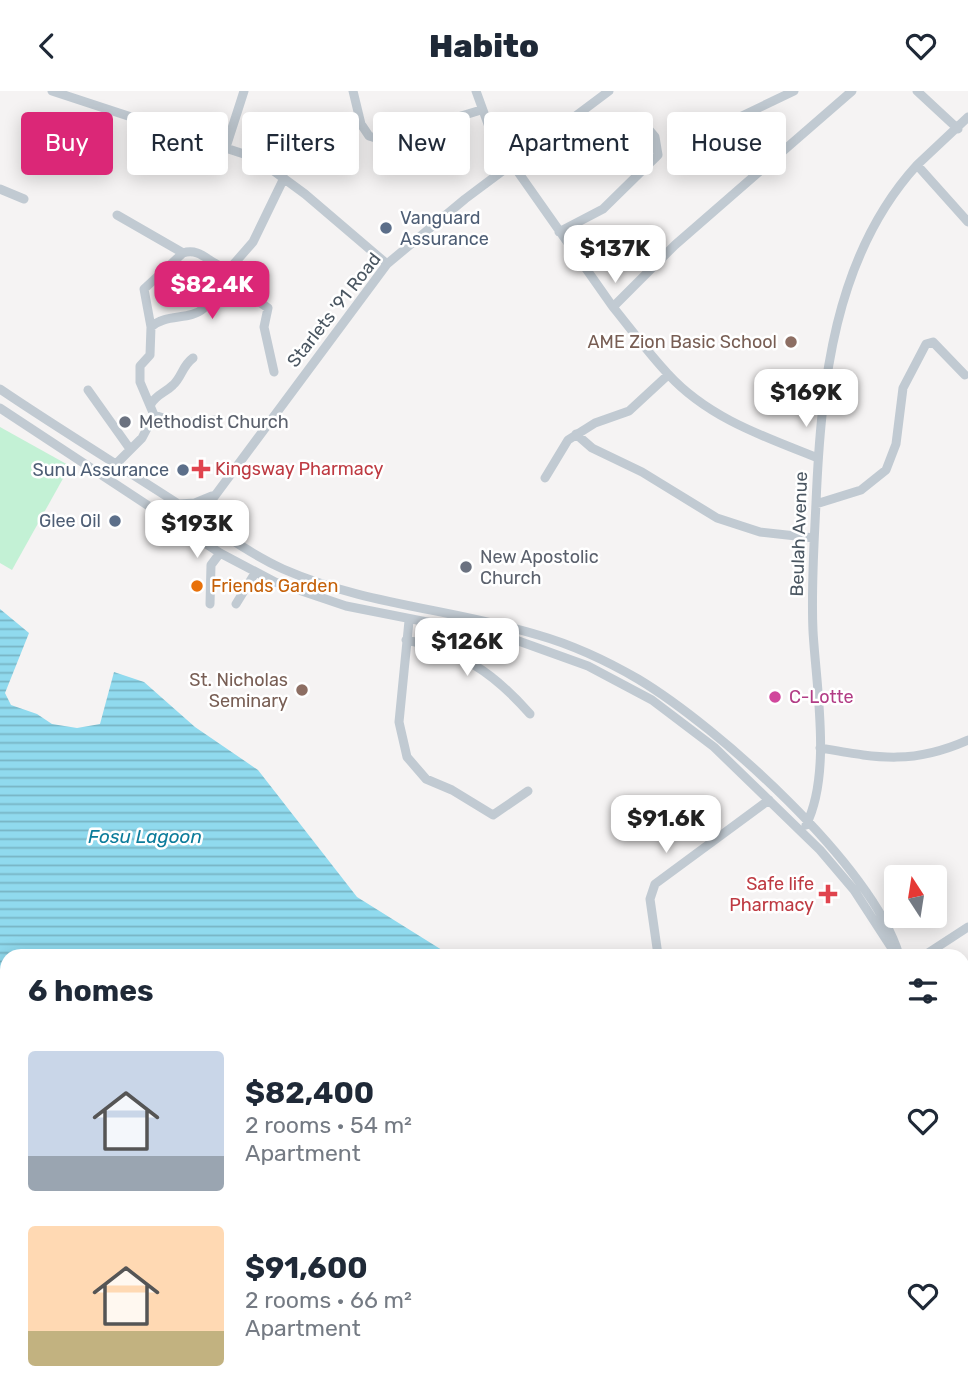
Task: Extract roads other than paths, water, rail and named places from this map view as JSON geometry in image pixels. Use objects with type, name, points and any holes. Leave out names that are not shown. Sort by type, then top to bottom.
[{"type":"street","points":[[52,91],[127,115]]},
{"type":"street","points":[[228,140],[244,91]]},
{"type":"street","points":[[353,91],[361,124],[369,137],[382,140],[481,110]]},
{"type":"street","points":[[475,91],[484,117]]},
{"type":"street","name":"Starlets '91 Road","points":[[581,112],[609,91]]},
{"type":"street","points":[[750,112],[794,91]]},
{"type":"street","points":[[613,307],[685,237],[852,91]]},
{"type":"street","points":[[917,91],[958,129]]},
{"type":"street","name":"Beulah Avenue","points":[[802,832],[815,797],[820,748],[813,630],[818,459],[826,380],[846,291],[872,229],[900,183],[968,117]]},
{"type":"street","points":[[653,135],[658,155],[653,160]]},
{"type":"street","points":[[228,147],[256,158],[284,178],[387,264]]},
{"type":"street","points":[[917,165],[968,222]]},
{"type":"street","name":"Starlets '91 Road","points":[[188,532],[387,264],[497,175]]},
{"type":"street","points":[[520,175],[613,307],[668,375],[690,394],[735,424],[818,459]]},
{"type":"street","points":[[559,232],[603,209],[638,175]]},
{"type":"street","points":[[151,327],[163,319],[197,313],[206,307],[229,267],[253,242],[284,178]]},
{"type":"street","points":[[0,189],[24,199]]},
{"type":"street","points":[[117,215],[183,253]]},
{"type":"street","points":[[115,465],[142,438],[154,415],[145,396],[139,372],[141,363],[150,355],[151,327],[144,289],[183,253],[197,251],[229,267],[248,294],[268,307],[264,327],[274,372]]},
{"type":"street","points":[[816,504],[861,490],[886,470],[896,444],[903,389],[926,344],[933,342],[965,375]]},
{"type":"street","points":[[151,404],[159,394],[174,384],[182,366],[193,358]]},
{"type":"street","points":[[545,478],[560,448],[576,433],[629,411],[668,375]]},
{"type":"street","points":[[0,389],[95,453],[280,567],[343,592],[539,635],[606,662],[639,680],[715,735],[808,821],[868,894],[895,949]]},
{"type":"street","points":[[88,390],[130,449]]},
{"type":"street","points":[[0,408],[220,553],[295,591],[409,621],[513,639],[552,652],[620,682],[683,722],[802,832],[854,890],[894,949]]},
{"type":"street","points":[[154,415],[178,423],[216,420]]},
{"type":"street","points":[[576,433],[592,448],[642,472],[717,518],[760,532],[814,538]]},
{"type":"street","points":[[87,467],[95,453]]},
{"type":"street","points":[[178,504],[195,503],[214,495]]},
{"type":"street","points":[[210,604],[211,565],[220,553]]},
{"type":"street","points":[[236,604],[255,573]]},
{"type":"street","points":[[409,621],[399,722],[407,757],[416,772],[493,815],[528,791]]},
{"type":"street","points":[[406,640],[440,647],[464,658],[495,678],[530,714]]},
{"type":"street","points":[[820,748],[897,759],[934,754],[968,740]]},
{"type":"street","points":[[657,949],[650,899],[655,884],[769,800]]},
{"type":"street","points":[[934,949],[968,927]]},
{"type":"water","name":"Fosu Lagoon","points":[[0,609],[29,633],[5,693],[11,705],[37,714],[52,724],[77,728],[100,724],[114,672],[144,682],[195,727],[258,770],[357,897],[440,949],[0,949]]},
{"type":"place","name":"Vanguard Assurance","points":[[386,228]]},
{"type":"place","name":"AME Zion Basic School","points":[[791,342]]},
{"type":"place","name":"Methodist Church","points":[[125,422]]},
{"type":"place","name":"Kingsway Pharmacy","points":[[201,469]]},
{"type":"place","name":"Sunu Assurance","points":[[183,470]]},
{"type":"place","name":"Glee Oil","points":[[115,521]]},
{"type":"place","name":"New Apostolic Church","points":[[466,567]]},
{"type":"place","name":"Friends Garden","points":[[197,586]]},
{"type":"place","name":"St. Nicholas Seminary","points":[[302,690]]},
{"type":"place","name":"C-Lotte","points":[[775,697]]},
{"type":"place","name":"Safe life Pharmacy","points":[[828,894]]}]
